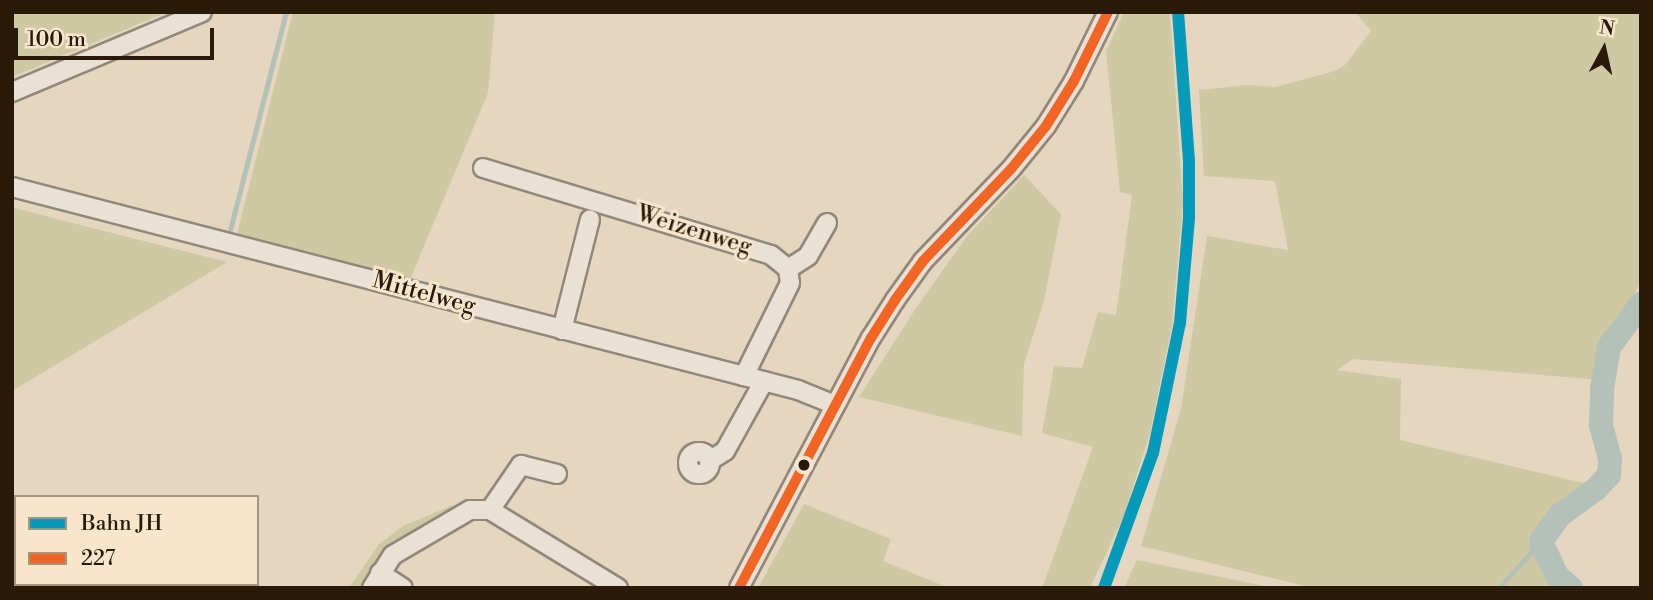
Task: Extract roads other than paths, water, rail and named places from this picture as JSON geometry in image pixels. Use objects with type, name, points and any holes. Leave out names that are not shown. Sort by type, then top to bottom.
[{"type":"street","points":[[12,92],[202,12]]},
{"type":"street","points":[[739,588],[871,338],[923,261],[1011,169],[1046,126],[1074,81],[1108,12]]},
{"type":"street","name":"Weizenweg","points":[[483,168],[771,255],[788,269]]},
{"type":"street","name":"Mittelweg","points":[[12,187],[764,381],[807,393],[835,405]]},
{"type":"street","points":[[562,330],[590,219]]},
{"type":"street","points":[[744,376],[787,293],[788,269],[808,256],[827,223]]},
{"type":"street","points":[[709,461],[725,451],[764,381]]},
{"type":"street","points":[[490,510],[521,465],[557,474]]},
{"type":"street","points":[[403,588],[376,581],[393,555],[470,510],[490,510],[618,588]]},
{"type":"waterway","points":[[229,234],[286,12]]},
{"type":"waterway","points":[[1571,588],[1557,576],[1541,541],[1560,515],[1596,489],[1609,475],[1610,459],[1601,425],[1602,389],[1609,347],[1641,304]]},
{"type":"waterway","points":[[1499,588],[1541,541]]},
{"type":"rail line","name":"JH","points":[[1104,588],[1153,453],[1180,323],[1189,217],[1189,161],[1178,12]]}]
